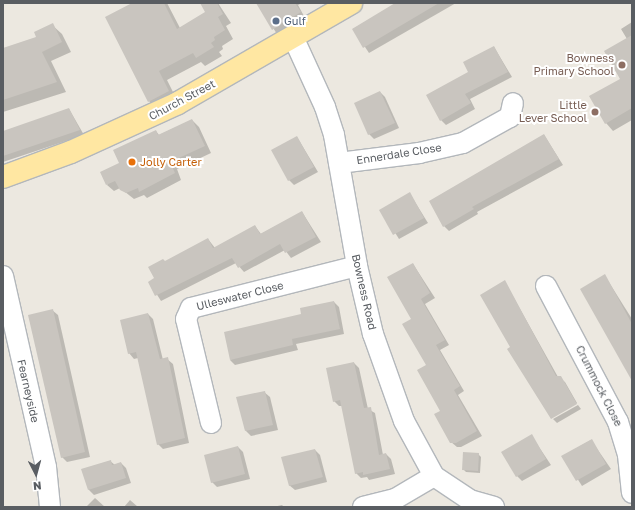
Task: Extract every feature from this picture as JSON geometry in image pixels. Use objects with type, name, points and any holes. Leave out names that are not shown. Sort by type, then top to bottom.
[{"type":"main road","name":"Church Street","points":[[3,177],[71,152],[125,129],[184,100],[351,3]]},
{"type":"street","name":"Bowness Road","points":[[293,37],[325,108],[339,163],[357,266],[373,334],[392,391],[404,421],[434,476],[470,500],[494,507]]},
{"type":"street","name":"Ennerdale Close","points":[[339,163],[419,154],[463,143],[510,116],[513,103]]},
{"type":"street","name":"Ulleswater Close","points":[[211,423],[186,319],[191,308],[357,266]]},
{"type":"street","name":"Fearneyside","points":[[3,276],[10,341],[46,467],[50,507]]},
{"type":"street","name":"Crummock Close","points":[[546,286],[618,422],[628,455],[632,494]]},
{"type":"street","points":[[363,507],[395,499],[434,476]]},
{"type":"building","points":[[132,3],[164,3],[177,29],[205,12],[200,3],[217,3],[223,14],[218,17],[225,30],[214,37],[215,40],[211,43],[214,47],[196,58],[193,53],[159,71],[169,91],[148,102],[105,17]]},
{"type":"building","name":"Gulf","points":[[256,3],[295,3],[301,12],[272,30]]},
{"type":"building","points":[[395,3],[439,3],[363,48],[352,29]]},
{"type":"building","points":[[53,23],[62,42],[42,52],[57,82],[3,100],[3,48],[36,37],[34,32]]},
{"type":"building","name":"Bowness Primary School","points":[[632,35],[632,108],[605,124],[589,96],[620,79],[604,51]]},
{"type":"building","points":[[494,46],[508,72],[465,94],[471,103],[440,121],[426,95],[468,72],[463,62]]},
{"type":"building","points":[[380,91],[395,123],[368,135],[354,103]]},
{"type":"building","points":[[69,108],[80,130],[3,156],[3,131]]},
{"type":"building","name":"Jolly Carter","points":[[192,119],[205,146],[170,162],[175,173],[139,192],[138,188],[126,193],[120,190],[115,181],[106,185],[100,172],[119,163],[113,150],[156,130],[158,135]]},
{"type":"building","points":[[544,134],[559,159],[472,207],[474,209],[443,227],[429,201]]},
{"type":"building","points":[[297,136],[314,167],[288,181],[271,150]]},
{"type":"building","points":[[410,192],[424,218],[393,235],[379,210]]},
{"type":"building","points":[[302,211],[316,237],[285,253],[280,244],[238,268],[232,258],[155,296],[148,282],[154,278],[148,267],[163,259],[165,261],[208,238],[213,248],[255,225],[260,234]]},
{"type":"building","points":[[413,263],[430,293],[421,299],[445,340],[436,345],[460,386],[454,390],[477,431],[456,443],[450,443],[434,414],[440,411],[417,370],[426,365],[402,324],[411,319],[387,277]]},
{"type":"building","points":[[605,274],[632,324],[632,381],[580,289]]},
{"type":"building","points":[[505,280],[556,376],[561,376],[577,404],[551,419],[507,349],[510,347],[480,295]]},
{"type":"building","points":[[334,301],[340,329],[292,339],[293,345],[230,360],[224,332],[301,314],[300,308]]},
{"type":"building","points":[[53,309],[85,452],[61,458],[28,315]]},
{"type":"building","points":[[148,313],[160,359],[168,357],[185,438],[157,445],[136,352],[128,354],[120,320]]},
{"type":"building","points":[[354,362],[364,408],[371,407],[379,455],[386,453],[390,469],[363,475],[363,472],[355,474],[340,400],[333,402],[326,368]]},
{"type":"building","points":[[265,391],[273,425],[245,431],[236,397]]},
{"type":"building","points":[[532,434],[546,459],[516,477],[501,452]]},
{"type":"building","points":[[592,439],[606,464],[576,481],[561,456]]},
{"type":"building","points":[[238,446],[245,474],[211,483],[204,455]]},
{"type":"building","points":[[315,449],[323,477],[289,486],[281,457]]},
{"type":"building","points":[[463,452],[479,453],[478,471],[462,470]]},
{"type":"building","points":[[111,460],[112,465],[121,462],[126,478],[88,490],[81,469]]},
{"type":"place","name":"Gulf","points":[[276,21]]},
{"type":"place","name":"Bowness Primary School","points":[[622,65]]},
{"type":"place","name":"Little Lever School","points":[[595,112]]},
{"type":"place","name":"Jolly Carter","points":[[132,162]]}]
